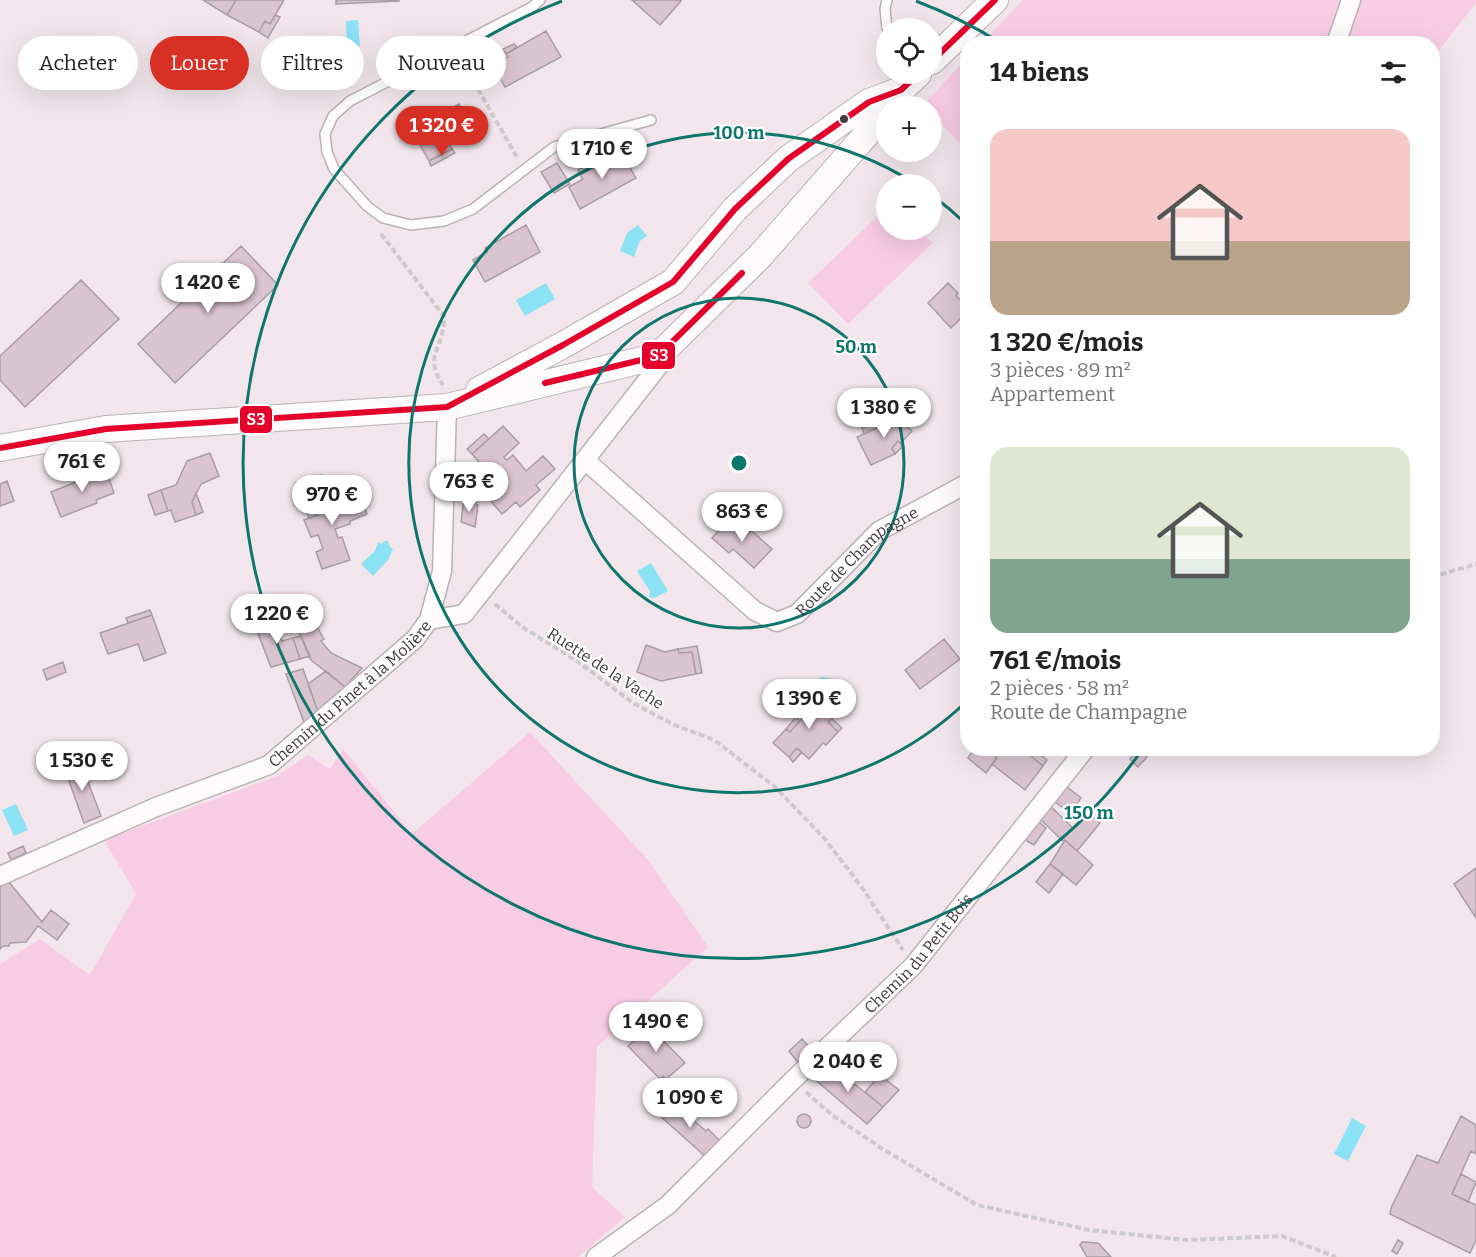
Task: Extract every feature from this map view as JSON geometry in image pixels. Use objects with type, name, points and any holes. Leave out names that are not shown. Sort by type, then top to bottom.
[{"type":"street","points":[[942,51],[995,0]]},
{"type":"street","points":[[1339,36],[1351,0]]},
{"type":"street","points":[[448,398],[563,345],[673,282],[735,209],[788,159],[869,102],[904,84]]},
{"type":"street","points":[[0,448],[106,429],[448,398],[658,356],[760,256],[876,123]]},
{"type":"street","name":"Chemin du Pinet à la Molière","points":[[0,876],[156,807],[269,765],[415,639],[429,620],[464,614],[660,364],[658,356]]},
{"type":"street","points":[[429,620],[442,570],[448,398]]},
{"type":"street","name":"Route de Champagne","points":[[585,460],[755,611],[777,622],[797,614],[879,531],[960,487]]},
{"type":"street","name":"Chemin du Petit Bois","points":[[596,1257],[668,1205],[793,1080],[913,966],[1080,756]]},
{"type":"lane","points":[[479,36],[532,7],[540,0]]},
{"type":"lane","points":[[886,18],[887,0]]},
{"type":"lane","points":[[376,88],[350,101],[333,116],[325,134],[327,152],[334,169],[367,206],[383,218],[411,225],[444,221],[473,209],[554,147],[651,120]]},
{"type":"path","points":[[478,90],[524,170]]},
{"type":"path","points":[[375,211],[370,221],[444,316],[444,329],[434,362],[448,398]]},
{"type":"path","points":[[1440,575],[1476,564]]},
{"type":"path","name":"Ruette de la Vache","points":[[481,592],[522,627],[577,661],[633,703],[672,724],[714,740],[774,786],[824,838],[863,889],[913,966]]},
{"type":"path","points":[[793,1080],[832,1115],[881,1148],[977,1205],[1089,1230],[1164,1238],[1186,1240],[1282,1236],[1336,1257]]},
{"type":"shaded area","points":[[1023,0],[1476,0],[1440,49],[1440,36],[989,36]]},
{"type":"shaded area","points":[[960,65],[960,144],[942,125],[942,96],[931,96]]},
{"type":"shaded area","points":[[876,218],[876,240],[930,240],[933,243],[848,324],[808,283]]},
{"type":"shaded area","points":[[530,732],[649,861],[708,947],[597,1047],[592,1187],[625,1217],[578,1257],[0,1257],[0,964],[40,939],[90,975],[136,894],[104,840],[275,777],[308,755],[330,769],[343,749],[412,834]]},
{"type":"water","points":[[358,20],[359,36],[347,36],[346,21]]},
{"type":"water","points":[[638,225],[647,236],[640,241],[634,257],[620,251],[627,233]]},
{"type":"water","points":[[546,283],[555,299],[525,316],[516,300]]},
{"type":"water","points":[[388,541],[393,549],[388,560],[373,576],[361,564],[375,551],[378,542],[382,544]]},
{"type":"water","points":[[651,563],[668,591],[654,598],[649,597],[650,591],[637,571]]},
{"type":"water","points":[[821,677],[834,679],[848,694],[839,704],[825,691],[823,693],[816,687]]},
{"type":"water","points":[[16,804],[28,830],[14,836],[2,810]]},
{"type":"water","points":[[1352,1118],[1366,1126],[1348,1161],[1334,1154]]},
{"type":"building","points":[[203,0],[236,0],[227,15]]},
{"type":"building","points":[[236,0],[284,0],[270,24],[265,21],[259,32],[227,15]]},
{"type":"building","points":[[336,0],[399,0],[399,1],[336,4]]},
{"type":"building","points":[[632,0],[681,0],[681,1],[660,25]]},
{"type":"building","points":[[275,15],[280,17],[269,36],[259,32],[265,21],[270,24]]},
{"type":"building","points":[[546,31],[561,57],[506,86],[506,58],[508,57],[506,54]]},
{"type":"building","points":[[514,44],[517,47],[506,54],[506,48]]},
{"type":"building","points":[[459,104],[473,130],[449,143],[452,149],[429,161],[409,125],[425,117],[427,122]]},
{"type":"building","points":[[435,112],[437,116],[427,122],[425,117]]},
{"type":"building","points":[[452,149],[455,153],[431,166],[429,161]]},
{"type":"building","points":[[621,152],[636,178],[580,209],[569,187],[583,179],[580,175]]},
{"type":"building","points":[[557,163],[570,184],[554,193],[541,172]]},
{"type":"building","points":[[589,164],[591,169],[580,175],[578,170]]},
{"type":"building","points":[[526,225],[540,252],[485,282],[473,260],[487,252],[485,248]]},
{"type":"building","points":[[241,246],[278,285],[175,383],[138,344]]},
{"type":"building","points":[[81,280],[119,319],[25,407],[0,380],[0,356]]},
{"type":"building","points":[[948,283],[958,293],[956,296],[960,300],[960,319],[951,328],[928,303]]},
{"type":"building","points":[[889,410],[893,413],[881,426],[864,434],[862,428],[877,422]]},
{"type":"building","points":[[893,413],[912,431],[901,443],[898,441],[892,448],[895,454],[871,465],[857,437],[881,426]]},
{"type":"building","points":[[503,426],[519,443],[504,457],[507,460],[513,455],[526,471],[543,456],[555,469],[536,485],[540,490],[520,507],[516,502],[502,514],[488,498],[493,494],[483,481],[477,480],[473,475],[474,469],[480,463],[472,454]]},
{"type":"building","points":[[484,434],[489,439],[472,454],[467,449]]},
{"type":"building","points":[[898,441],[903,446],[895,454],[892,448]]},
{"type":"building","points":[[210,453],[219,476],[201,484],[192,502],[196,515],[175,522],[171,510],[168,511],[161,490],[176,485],[187,461]]},
{"type":"building","points":[[106,470],[114,493],[96,500],[97,503],[61,517],[51,492]]},
{"type":"building","points":[[321,475],[326,489],[311,494],[318,515],[309,518],[296,483]]},
{"type":"building","points":[[7,481],[14,501],[0,506],[0,484]]},
{"type":"building","points":[[333,487],[340,507],[362,500],[367,514],[350,521],[350,524],[335,529],[338,538],[342,537],[350,560],[322,569],[316,552],[323,549],[318,535],[311,537],[304,520],[318,515],[311,494]]},
{"type":"building","points":[[161,490],[168,511],[155,515],[148,495]]},
{"type":"building","points":[[196,493],[203,512],[196,515],[192,502]]},
{"type":"building","points":[[464,499],[478,505],[475,527],[461,522]]},
{"type":"building","points":[[734,514],[751,530],[746,535],[729,519]]},
{"type":"building","points":[[729,519],[746,535],[751,530],[772,549],[754,568],[733,549],[729,553],[712,538]]},
{"type":"building","points":[[150,610],[152,615],[128,623],[126,618]]},
{"type":"building","points":[[152,615],[166,653],[144,661],[138,644],[108,654],[100,633]]},
{"type":"building","points":[[274,620],[282,641],[293,638],[300,659],[271,667],[255,626]]},
{"type":"building","points":[[316,625],[324,639],[321,641],[331,653],[362,668],[345,687],[311,660],[298,630]]},
{"type":"building","points":[[301,636],[310,656],[300,659],[293,638]]},
{"type":"building","points":[[944,639],[960,659],[920,689],[905,670]]},
{"type":"building","points":[[646,645],[665,652],[678,649],[679,653],[692,652],[696,674],[661,681],[637,672]]},
{"type":"building","points":[[697,646],[702,673],[696,674],[692,652],[679,653],[678,649]]},
{"type":"building","points":[[63,662],[66,672],[47,680],[43,670]]},
{"type":"building","points":[[303,669],[318,712],[305,725],[286,674]]},
{"type":"building","points":[[326,671],[345,687],[318,712],[308,684]]},
{"type":"building","points":[[813,693],[836,715],[828,722],[838,732],[826,745],[823,743],[809,759],[797,748],[789,757],[773,743],[786,729],[790,732],[806,714],[799,708]]},
{"type":"building","points":[[796,717],[800,721],[790,732],[786,729]]},
{"type":"building","points":[[832,719],[842,728],[838,732],[828,722]]},
{"type":"building","points":[[797,748],[802,752],[793,762],[789,757]]},
{"type":"building","points":[[969,756],[995,756],[997,758],[986,773],[968,758]]},
{"type":"building","points":[[995,756],[1031,756],[1043,766],[1025,790],[992,764],[997,758]]},
{"type":"building","points":[[1031,756],[1042,756],[1047,760],[1043,766]]},
{"type":"building","points":[[1133,756],[1147,757],[1138,767],[1130,759]]},
{"type":"building","points":[[80,761],[101,816],[84,823],[64,767]]},
{"type":"building","points":[[1066,786],[1081,798],[1070,813],[1054,801]]},
{"type":"building","points":[[1048,804],[1073,828],[1087,811],[1100,823],[1077,851],[1038,817]]},
{"type":"building","points":[[1036,819],[1046,828],[1034,845],[1027,841],[1026,832]]},
{"type":"building","points":[[1065,840],[1093,865],[1076,885],[1050,864]]},
{"type":"building","points":[[23,846],[26,853],[11,860],[8,853]]},
{"type":"building","points":[[1050,864],[1063,874],[1049,893],[1036,882]]},
{"type":"building","points":[[1476,868],[1476,918],[1454,884]]},
{"type":"building","points":[[8,881],[42,922],[51,910],[69,924],[57,940],[38,926],[26,942],[10,943],[9,946],[3,946],[0,949],[0,885]]},
{"type":"building","points":[[652,1024],[660,1033],[658,1035],[685,1063],[666,1079],[663,1076],[660,1079],[628,1046]]},
{"type":"building","points":[[802,1039],[814,1052],[800,1065],[789,1051]]},
{"type":"building","points":[[827,1062],[883,1107],[867,1124],[812,1077]]},
{"type":"building","points":[[880,1075],[899,1090],[883,1107],[865,1092]]},
{"type":"building","points":[[674,1099],[686,1110],[684,1112],[706,1131],[708,1129],[721,1142],[706,1157],[659,1115]]},
{"type":"building","points":[[801,1114],[807,1114],[811,1121],[807,1128],[801,1128],[797,1124],[797,1118]]},
{"type":"building","points":[[1461,1116],[1476,1125],[1476,1154],[1471,1151],[1452,1194],[1476,1205],[1476,1240],[1470,1253],[1390,1214],[1417,1155],[1438,1163]]},
{"type":"building","points":[[1461,1174],[1476,1182],[1468,1202],[1452,1194]]},
{"type":"building","points":[[1398,1240],[1403,1243],[1397,1254],[1392,1251]]},
{"type":"building","points":[[1082,1242],[1098,1243],[1111,1257],[1087,1257],[1080,1245]]},
{"type":"transit line","name":"S3","points":[[942,51],[995,0]]},
{"type":"transit line","name":"S3","points":[[0,448],[106,429],[447,407],[563,345],[673,282],[735,209],[788,159],[869,102],[901,90],[907,84]]},
{"type":"transit line","name":"S3","points":[[545,383],[658,356],[742,273]]}]
